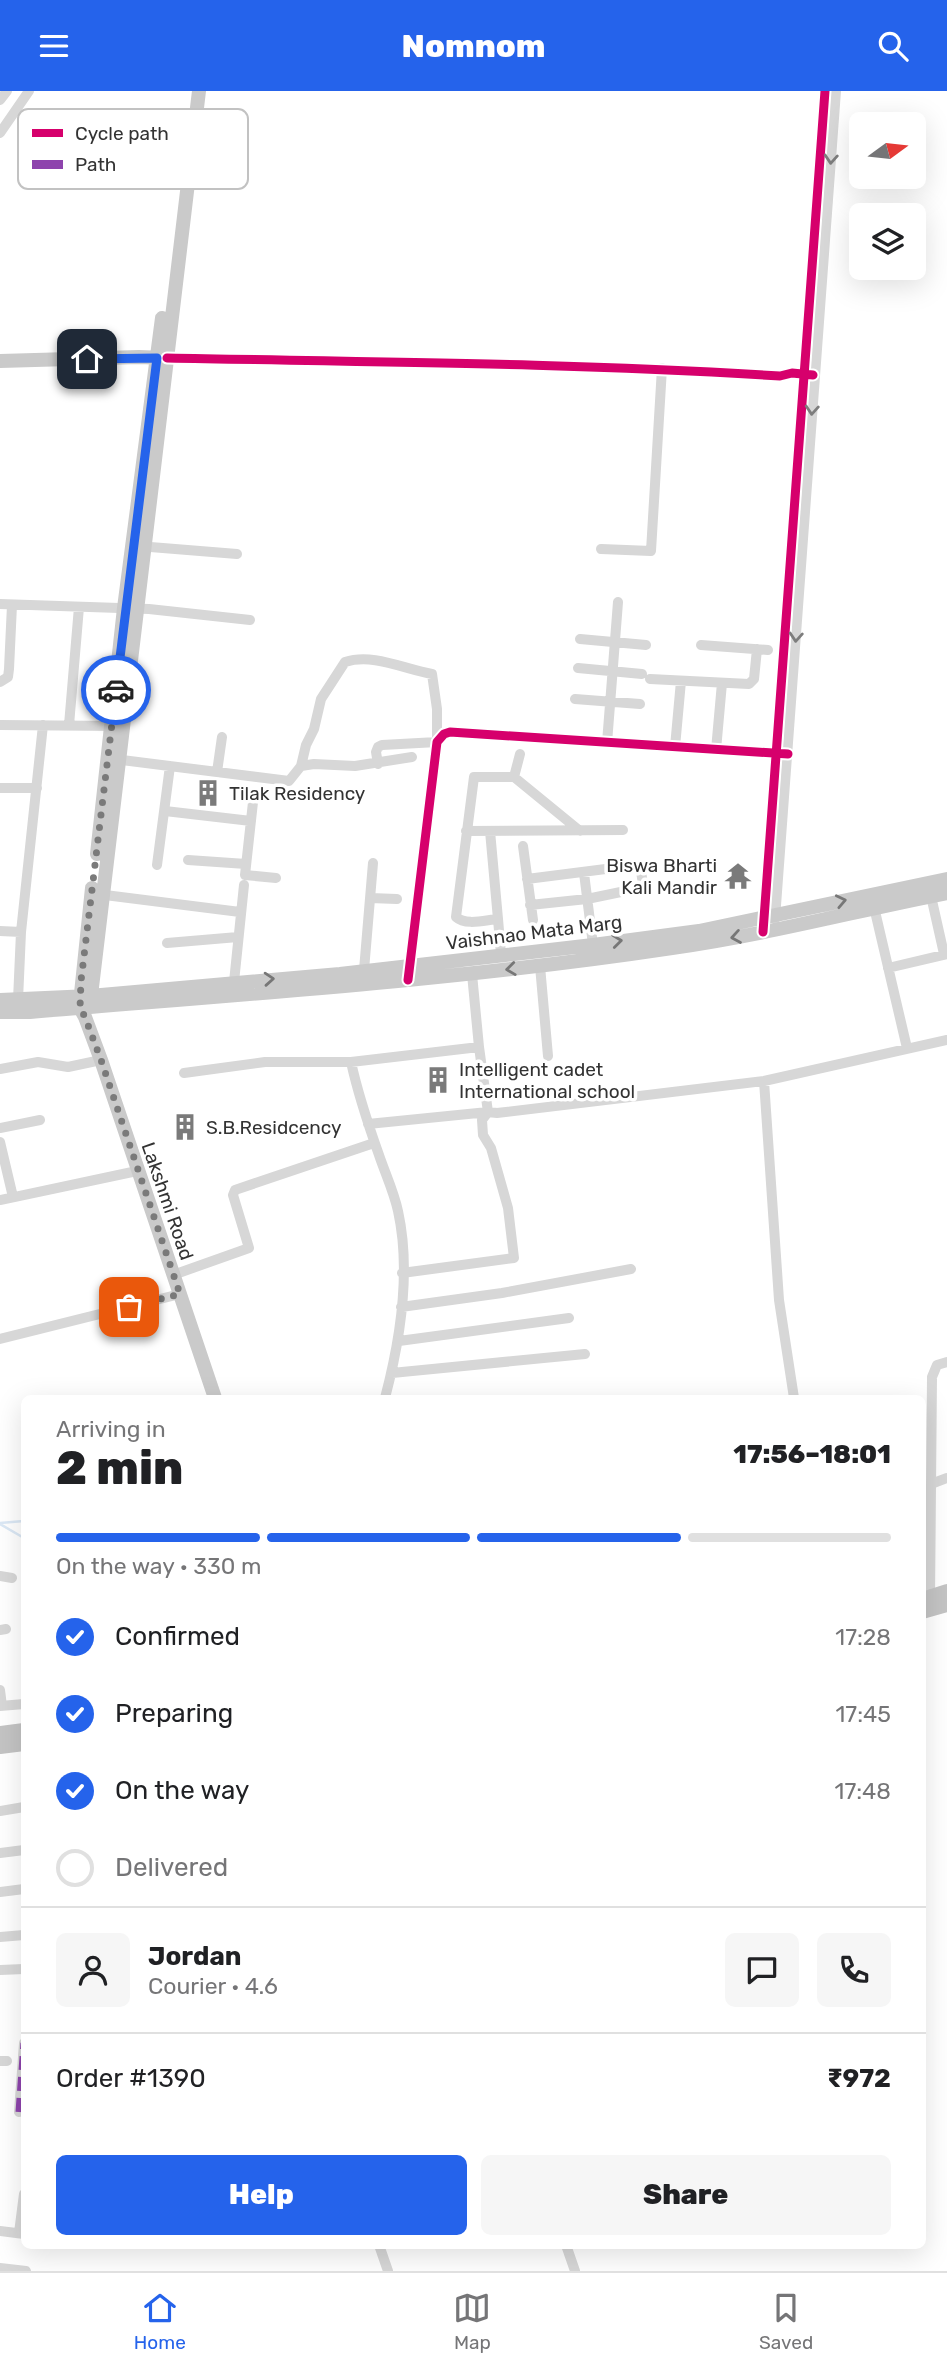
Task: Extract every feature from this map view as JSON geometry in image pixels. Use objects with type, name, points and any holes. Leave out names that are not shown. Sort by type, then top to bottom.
[{"type":"highway","points":[[926,1602],[947,1592]]},
{"type":"highway","points":[[926,1603],[947,1604]]},
{"type":"highway","points":[[0,1734],[21,1731]]},
{"type":"highway","points":[[0,1746],[21,1742]]},
{"type":"main road","points":[[188,109],[190,91]]},
{"type":"main road","points":[[197,109],[199,91]]},
{"type":"main road","points":[[162,358],[180,189]]},
{"type":"main road","points":[[85,1005],[131,608],[185,189]]},
{"type":"main road","points":[[0,362],[162,358]]},
{"type":"main road","name":"Vaishnao Mata Marg","points":[[85,1005],[234,982],[364,970],[472,974],[673,948],[947,879]]},
{"type":"main road","name":"Vaishnao Mata Marg","points":[[85,1005],[409,973],[501,954],[769,924],[874,908],[947,893]]},
{"type":"main road","points":[[0,1000],[85,1005]]},
{"type":"main road","points":[[0,1012],[85,1005]]},
{"type":"main road","name":"Lakshmi Road","points":[[85,1005],[137,1171],[214,1395]]},
{"type":"street","points":[[0,100],[7,91]]},
{"type":"street","points":[[0,133],[29,91]]},
{"type":"street","points":[[769,924],[809,380],[825,91]]},
{"type":"street","points":[[809,380],[836,91]]},
{"type":"street","points":[[162,358],[662,368],[780,376],[792,373],[809,380]]},
{"type":"street","points":[[601,549],[651,551],[662,368]]},
{"type":"street","points":[[139,546],[237,554]]},
{"type":"street","points":[[607,743],[618,601]]},
{"type":"street","points":[[0,604],[131,608],[250,620]]},
{"type":"street","points":[[0,682],[8,677],[12,604]]},
{"type":"street","points":[[69,725],[79,607]]},
{"type":"street","points":[[580,639],[646,645]]},
{"type":"street","points":[[579,668],[681,681],[752,682],[763,649],[701,645]]},
{"type":"street","points":[[113,759],[289,781],[301,766],[321,699],[345,662],[356,659],[386,662],[432,674],[437,709],[437,742],[409,973]]},
{"type":"street","points":[[675,747],[681,681]]},
{"type":"street","points":[[716,750],[722,683]]},
{"type":"street","points":[[575,699],[640,704]]},
{"type":"street","points":[[0,725],[117,726]]},
{"type":"street","points":[[18,1000],[21,932],[43,725]]},
{"type":"street","points":[[378,764],[376,752],[382,745],[437,742],[450,732],[782,754]]},
{"type":"street","points":[[217,772],[222,737]]},
{"type":"street","points":[[514,777],[520,754]]},
{"type":"street","points":[[301,766],[378,764],[412,757]]},
{"type":"street","points":[[157,865],[170,766]]},
{"type":"street","points":[[498,919],[465,922],[456,917],[474,777],[514,777],[580,831]]},
{"type":"street","points":[[0,788],[37,788]]},
{"type":"street","points":[[254,793],[244,875],[276,878]]},
{"type":"street","points":[[543,831],[555,810]]},
{"type":"street","points":[[165,811],[251,821]]},
{"type":"street","points":[[466,831],[623,830]]},
{"type":"street","points":[[490,831],[501,954]]},
{"type":"street","points":[[523,846],[533,920]]},
{"type":"street","points":[[188,860],[246,864]]},
{"type":"street","points":[[364,970],[373,863]]},
{"type":"street","points":[[527,879],[640,865],[643,884],[640,888],[587,899],[530,905]]},
{"type":"street","points":[[584,873],[593,945]]},
{"type":"street","points":[[234,982],[244,885]]},
{"type":"street","points":[[97,894],[240,912]]},
{"type":"street","points":[[888,968],[946,954],[931,896]]},
{"type":"street","points":[[370,898],[397,899]]},
{"type":"street","points":[[874,908],[907,1048]]},
{"type":"street","points":[[0,932],[21,932]]},
{"type":"street","points":[[167,943],[238,937]]},
{"type":"street","points":[[540,966],[548,1056]]},
{"type":"street","points":[[402,1273],[514,1258],[508,1208],[491,1148],[483,1135],[482,1121],[488,1112],[472,974]]},
{"type":"street","points":[[368,1124],[510,1112],[620,1096],[764,1081],[947,1040]]},
{"type":"street","points":[[184,1073],[265,1062],[351,1062],[479,1047]]},
{"type":"street","points":[[0,1069],[38,1062],[68,1067],[101,1060]]},
{"type":"street","points":[[351,1062],[374,1143],[398,1209],[402,1237],[399,1341],[386,1395]]},
{"type":"street","points":[[764,1081],[779,1300],[794,1395]]},
{"type":"street","points":[[0,1128],[40,1119]]},
{"type":"street","points":[[0,1142],[13,1197]]},
{"type":"street","points":[[173,1275],[249,1248],[233,1195],[235,1190],[374,1143]]},
{"type":"street","points":[[0,1200],[137,1171]]},
{"type":"street","points":[[401,1307],[502,1293],[631,1269]]},
{"type":"street","points":[[0,1339],[180,1294]]},
{"type":"street","points":[[399,1341],[569,1318]]},
{"type":"street","points":[[392,1373],[585,1354]]},
{"type":"street","points":[[926,1586],[932,1484],[932,1377],[937,1365],[947,1362]]},
{"type":"street","points":[[932,1484],[947,1478]]},
{"type":"street","points":[[0,1576],[12,1578]]},
{"type":"street","points":[[0,1690],[1,1706],[21,1704]]},
{"type":"street","points":[[0,1811],[21,1808]]},
{"type":"street","points":[[0,1853],[21,1850]]},
{"type":"street","points":[[0,1892],[21,1889]]},
{"type":"street","points":[[0,1937],[21,1935]]},
{"type":"street","points":[[0,1970],[21,1969]]},
{"type":"street","points":[[17,2112],[21,2073]]},
{"type":"street","points":[[0,2231],[21,2234]]},
{"type":"street","points":[[380,2249],[388,2271]]},
{"type":"street","points":[[567,2249],[575,2271]]},
{"type":"street","points":[[0,2268],[26,2271]]},
{"type":"waterway","points":[[0,1523],[21,1521]]},
{"type":"waterway","points":[[0,1524],[21,1536]]},
{"type":"marked path","points":[[19,2112],[21,2084]]},
{"type":"cycle path","points":[[763,932],[825,91]]},
{"type":"cycle path","points":[[167,358],[627,368],[780,376],[792,373],[813,375]]},
{"type":"cycle path","points":[[408,980],[437,742],[444,734],[450,732],[788,754]]},
{"type":"way so far","points":[[116,690],[79,996],[80,1008],[101,1060],[180,1294],[129,1307]]},
{"type":"place","name":"Tilak Residency","points":[[208,793]]},
{"type":"place","name":"Biswa Bharti Kali Mandir","points":[[738,876]]},
{"type":"place","name":"Intelligent cadet International school","points":[[438,1080]]},
{"type":"place","name":"S.B.Residcency","points":[[185,1127]]},
{"type":"route","points":[[87,359],[157,358],[124,608],[116,690]]}]
